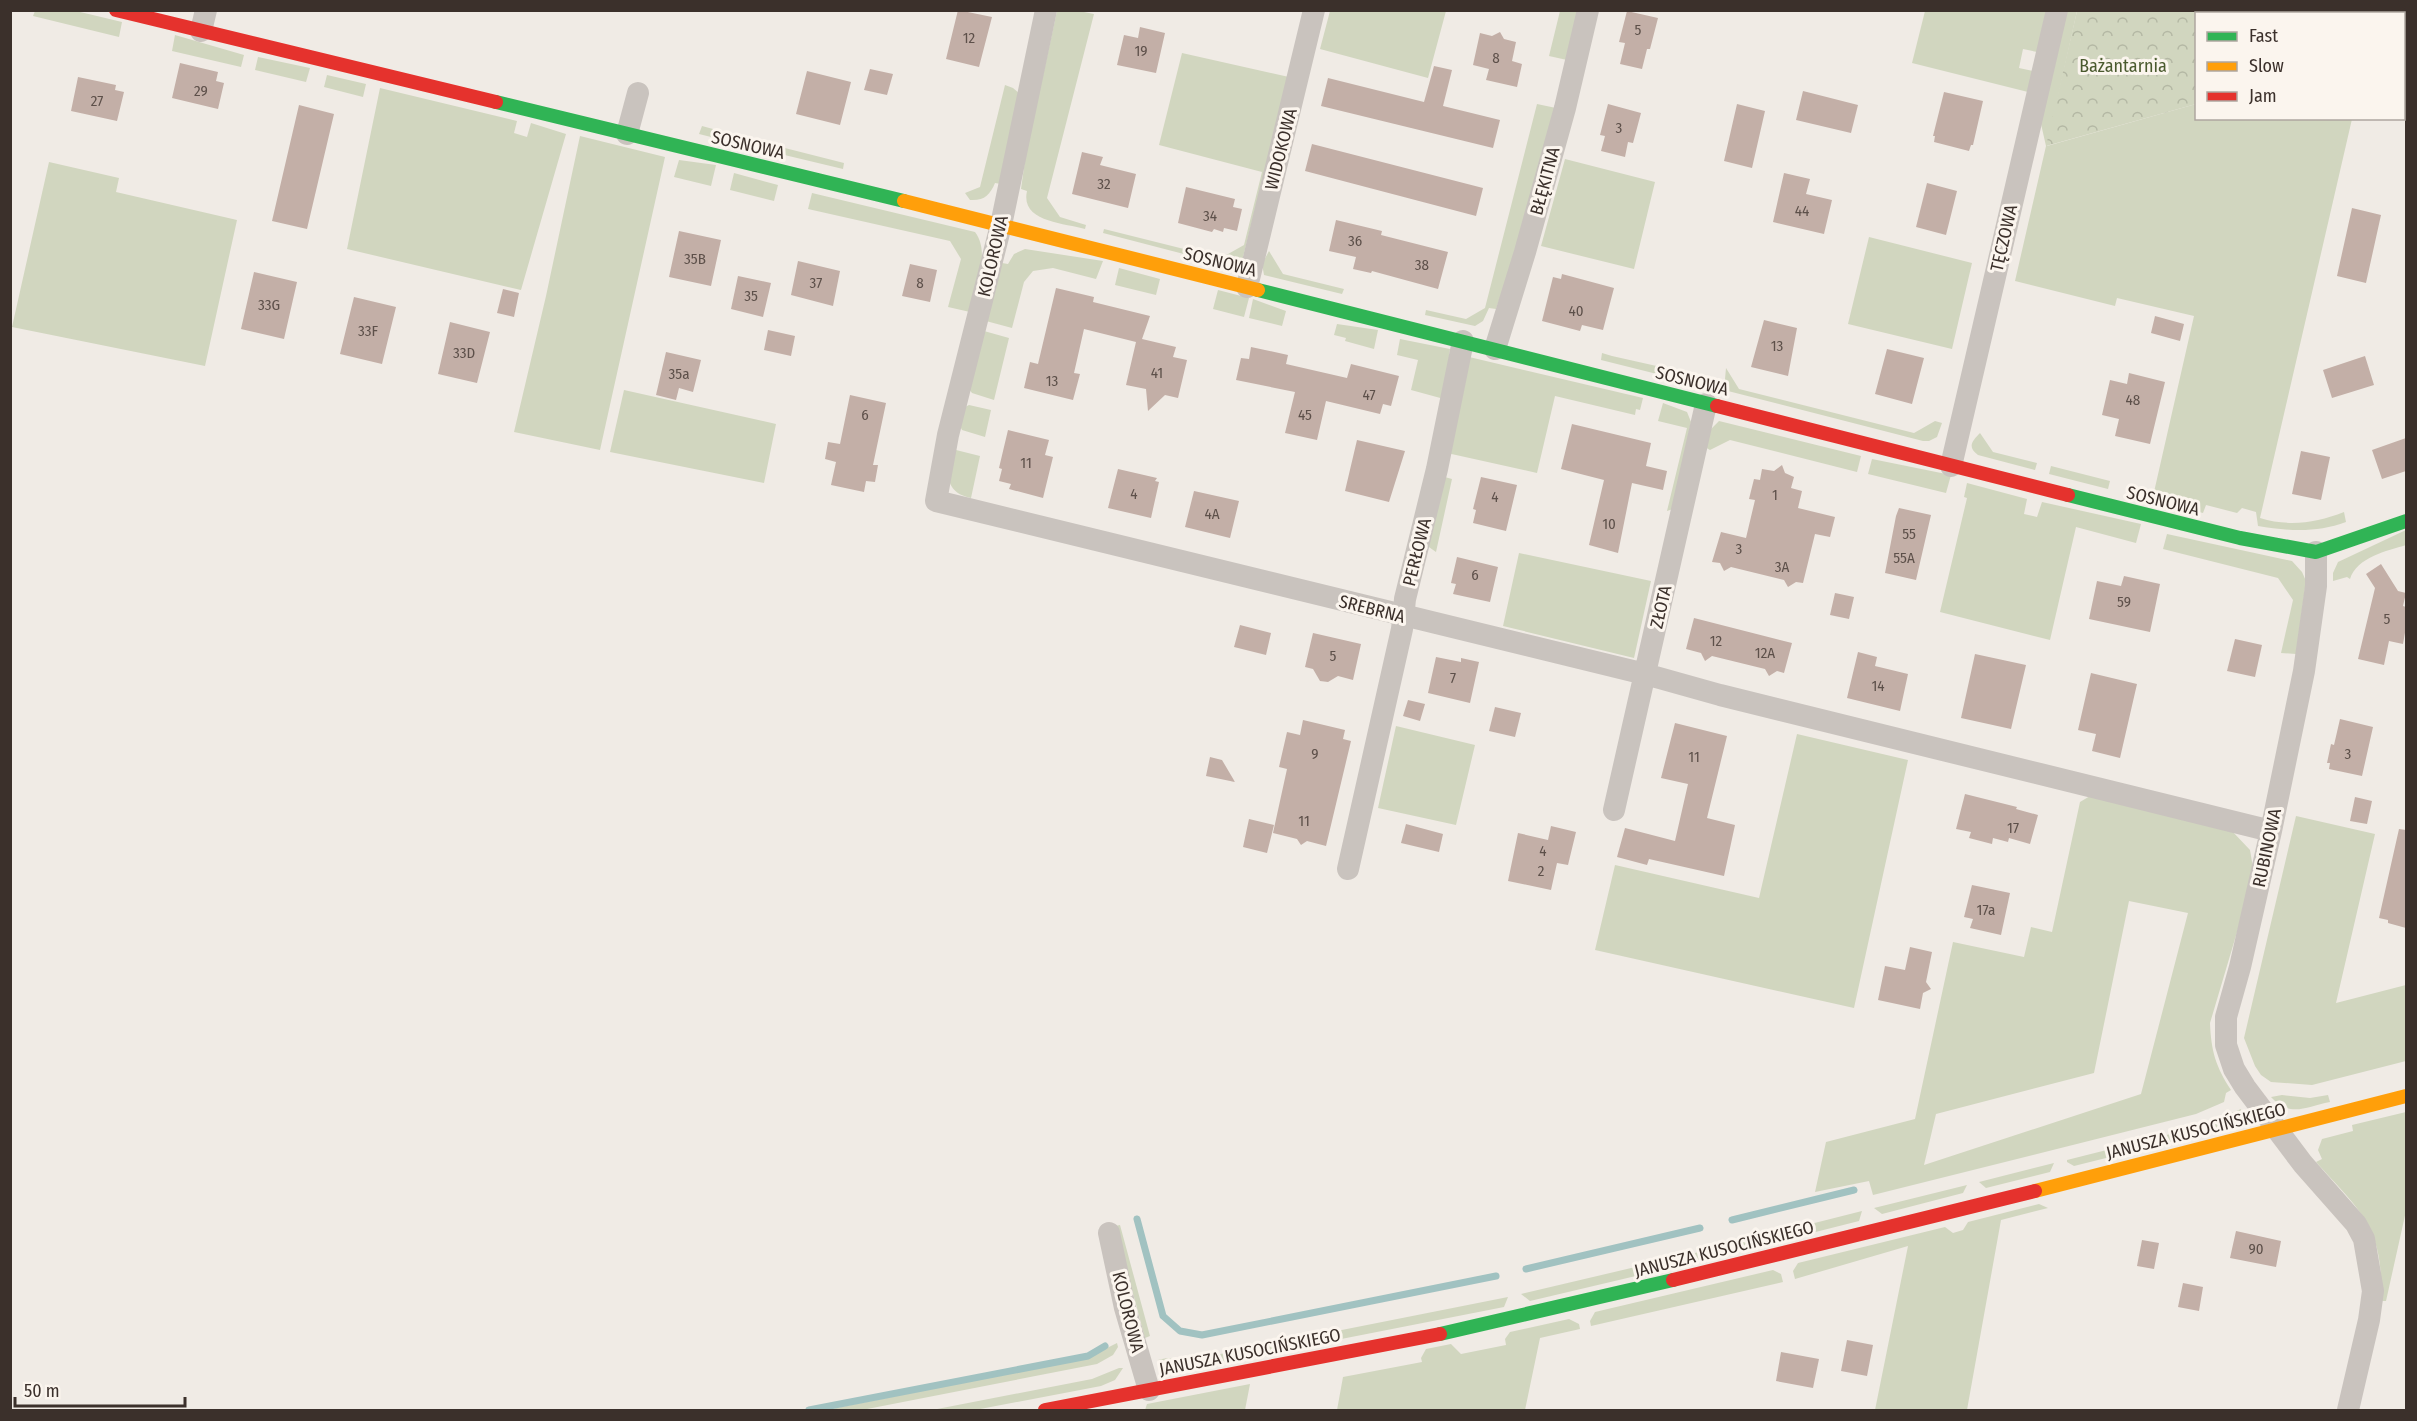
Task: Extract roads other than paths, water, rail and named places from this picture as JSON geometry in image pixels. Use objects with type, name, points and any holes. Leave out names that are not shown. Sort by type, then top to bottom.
[{"type":"street","name":"SOSNOWA","points":[[116,10],[203,21],[627,134],[1001,225],[2240,538],[2316,552]]},
{"type":"street","name":"KOLOROWA","points":[[936,501],[948,435],[1001,225],[1046,10]]},
{"type":"street","name":"WIDOKOWA","points":[[1248,287],[1314,10]]},
{"type":"street","name":"BŁĘKITNA","points":[[1495,349],[1528,242],[1565,108],[1588,10]]},
{"type":"street","name":"TĘCZOWA","points":[[1951,466],[2057,10]]},
{"type":"street","points":[[627,134],[638,93]]},
{"type":"street","name":"PERŁOWA","points":[[1348,869],[1398,651],[1405,599],[1439,461],[1463,341]]},
{"type":"street","name":"ZŁOTA","points":[[1614,810],[1706,404]]},
{"type":"street","name":"SREBRNA","points":[[936,501],[1646,674],[2271,831]]},
{"type":"street","points":[[2316,552],[2406,520]]},
{"type":"street","name":"RUBINOWA","points":[[2316,552],[2316,586],[2310,635],[2271,831],[2240,967],[2226,1017],[2226,1045],[2234,1069],[2277,1130],[2312,1175],[2351,1218],[2364,1239],[2373,1291],[2369,1320],[2348,1410]]},
{"type":"street","name":"JANUSZA KUSOCIŃSKIEGO","points":[[1045,1410],[1391,1343],[1541,1311],[1782,1254],[2406,1096]]},
{"type":"street","name":"KOLOROWA","points":[[1109,1233],[1125,1308],[1149,1390]]},
{"type":"waterway","points":[[1732,1220],[1854,1190]]},
{"type":"waterway","points":[[1137,1219],[1163,1316],[1180,1331],[1202,1335],[1496,1276]]},
{"type":"waterway","points":[[1526,1269],[1700,1228]]},
{"type":"waterway","points":[[809,1410],[1088,1356],[1105,1346]]},
{"type":"park label","name":"Bażantarnia","points":[[2123,66]]}]
